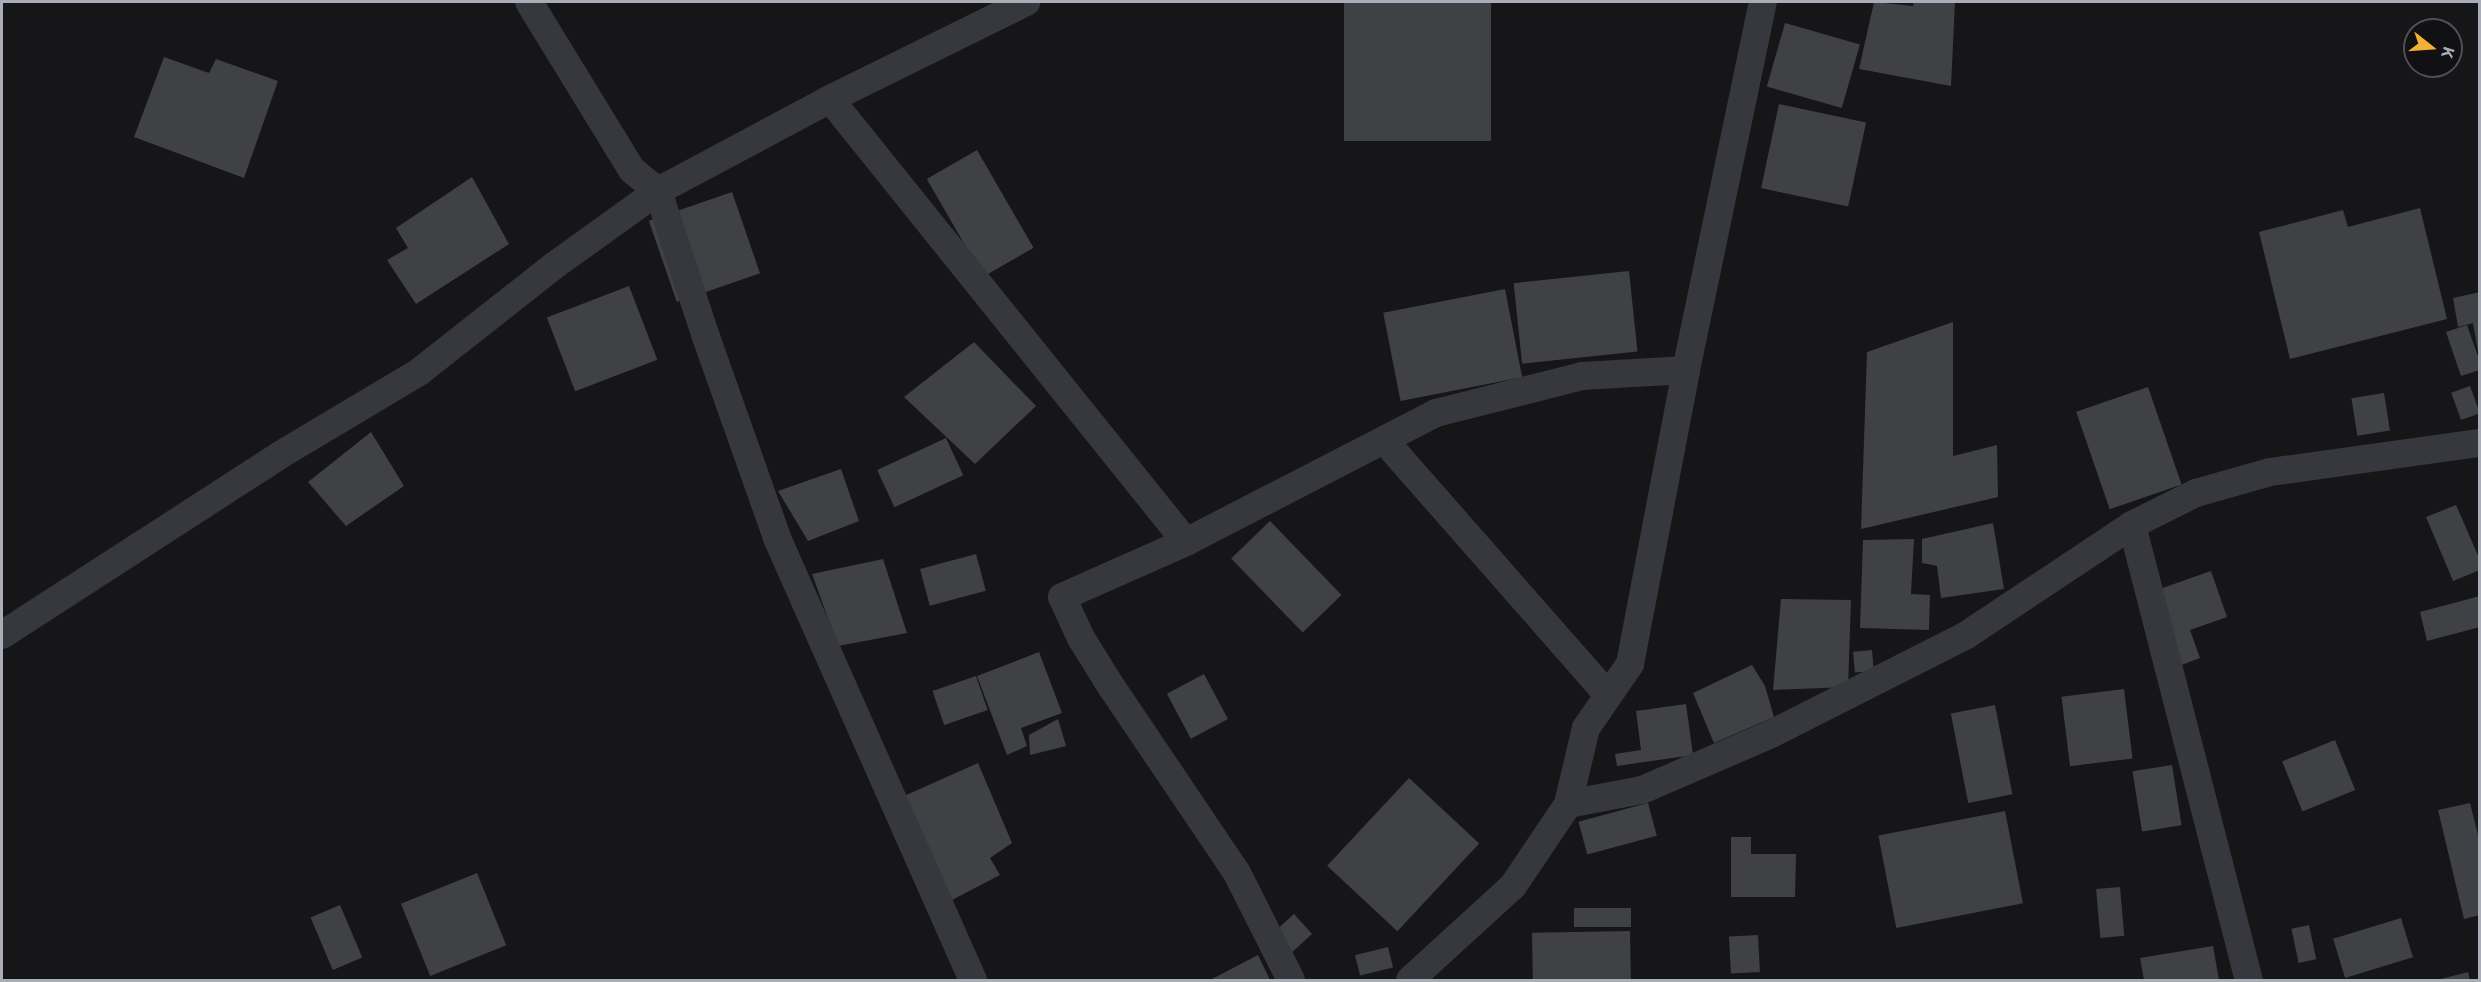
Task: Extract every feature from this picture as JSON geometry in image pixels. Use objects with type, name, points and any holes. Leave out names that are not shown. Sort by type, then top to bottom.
[{"type":"street","points":[[529,2],[632,170],[658,191],[706,338],[777,538],[973,981]]},
{"type":"street","points":[[3,633],[280,455],[419,372],[555,265],[658,191],[830,99],[1026,2]]},
{"type":"street","points":[[1410,981],[1513,886],[1568,804],[1587,728],[1629,663],[1686,370],[1763,2]]},
{"type":"street","points":[[830,99],[1186,542]]},
{"type":"street","points":[[1291,981],[1238,873],[1112,688],[1081,638],[1062,597],[1186,542],[1437,413],[1582,376],[1686,370]]},
{"type":"street","points":[[1384,440],[1608,695]]},
{"type":"street","points":[[1568,804],[1642,790],[1768,735],[1965,636],[2132,525],[2196,493],[2270,472],[2480,443]]},
{"type":"street","points":[[2132,525],[2249,981]]},
{"type":"building","points":[[1344,2],[1491,2],[1491,141],[1344,141]]},
{"type":"building","points":[[1874,2],[1913,6],[1914,2],[1955,2],[1951,86],[1859,69]]},
{"type":"building","points":[[1785,23],[1860,44],[1842,108],[1767,86]]},
{"type":"building","points":[[164,57],[209,73],[216,59],[278,81],[244,178],[134,137]]},
{"type":"building","points":[[1779,104],[1866,123],[1848,207],[1761,188]]},
{"type":"building","points":[[977,150],[1034,248],[983,277],[927,179]]},
{"type":"building","points":[[472,177],[509,244],[416,304],[387,260],[408,248],[396,228]]},
{"type":"building","points":[[732,192],[760,273],[677,302],[649,221]]},
{"type":"building","points":[[2420,208],[2447,319],[2290,359],[2259,232],[2343,210],[2348,227]]},
{"type":"building","points":[[1629,271],[1637,352],[1522,364],[1514,283]]},
{"type":"building","points":[[629,286],[657,360],[575,391],[547,318]]},
{"type":"building","points":[[1505,289],[1522,377],[1400,401],[1383,313]]},
{"type":"building","points":[[2480,292],[2480,351],[2478,351],[2473,323],[2458,327],[2453,298]]},
{"type":"building","points":[[1953,322],[1953,456],[1997,445],[1998,497],[1861,529],[1867,352]]},
{"type":"building","points":[[2467,325],[2480,362],[2480,370],[2461,376],[2446,332]]},
{"type":"building","points":[[974,342],[1036,406],[975,464],[904,397]]},
{"type":"building","points":[[2470,386],[2480,413],[2461,420],[2451,393]]},
{"type":"building","points":[[2148,387],[2182,484],[2110,509],[2076,412]]},
{"type":"building","points":[[2384,393],[2390,431],[2357,436],[2351,398]]},
{"type":"building","points":[[371,432],[404,486],[346,526],[308,482]]},
{"type":"building","points":[[946,438],[963,475],[894,507],[877,470]]},
{"type":"building","points":[[841,469],[859,521],[808,541],[778,491]]},
{"type":"building","points":[[2456,505],[2480,560],[2480,570],[2453,581],[2426,517]]},
{"type":"building","points":[[1270,521],[1342,595],[1303,633],[1231,559]]},
{"type":"building","points":[[1993,523],[2004,589],[1941,598],[1937,566],[1922,563],[1922,539]]},
{"type":"building","points":[[1914,539],[1911,594],[1930,595],[1929,630],[1860,628],[1863,540]]},
{"type":"building","points":[[976,554],[986,591],[930,606],[920,569]]},
{"type":"building","points":[[883,559],[907,633],[838,646],[812,574]]},
{"type":"building","points":[[2211,571],[2227,617],[2190,630],[2200,658],[2176,667],[2151,592]]},
{"type":"building","points":[[2480,596],[2480,627],[2427,641],[2420,612]]},
{"type":"building","points":[[1781,599],[1851,600],[1848,687],[1773,690]]},
{"type":"building","points":[[1872,650],[1874,671],[1855,673],[1853,652]]},
{"type":"building","points":[[1039,652],[1062,713],[1021,728],[1027,746],[1007,755],[977,676]]},
{"type":"building","points":[[1752,665],[1765,686],[1774,717],[1714,743],[1693,693]]},
{"type":"building","points":[[1204,674],[1228,719],[1191,739],[1167,694]]},
{"type":"building","points":[[976,676],[988,710],[944,725],[933,691]]},
{"type":"building","points":[[2124,689],[2133,758],[2070,766],[2061,697]]},
{"type":"building","points":[[1686,704],[1693,755],[1617,766],[1615,754],[1641,750],[1636,711]]},
{"type":"building","points":[[1995,705],[2012,794],[1968,803],[1951,714]]},
{"type":"building","points":[[1058,719],[1066,746],[1030,755],[1029,735]]},
{"type":"building","points":[[2335,740],[2355,790],[2302,811],[2282,761]]},
{"type":"building","points":[[978,763],[1012,843],[990,858],[1000,875],[950,901],[904,796]]},
{"type":"building","points":[[2172,765],[2182,825],[2142,832],[2132,771]]},
{"type":"building","points":[[1409,778],[1479,843],[1397,931],[1327,866]]},
{"type":"building","points":[[1648,803],[1657,836],[1587,854],[1578,822]]},
{"type":"building","points":[[2470,803],[2480,843],[2480,915],[2464,919],[2438,810]]},
{"type":"building","points":[[2005,811],[2023,903],[1896,928],[1878,836]]},
{"type":"building","points":[[1731,837],[1751,837],[1751,854],[1796,854],[1795,897],[1731,897]]},
{"type":"building","points":[[477,873],[506,945],[430,976],[401,904]]},
{"type":"building","points":[[2120,887],[2124,936],[2100,938],[2096,889]]},
{"type":"building","points":[[340,905],[362,957],[333,970],[311,918]]},
{"type":"building","points":[[1574,908],[1631,908],[1631,927],[1574,927]]},
{"type":"building","points":[[1294,914],[1312,934],[1290,954],[1272,934]]},
{"type":"building","points":[[2401,918],[2413,957],[2345,978],[2333,939]]},
{"type":"building","points":[[2309,925],[2316,959],[2299,963],[2291,929]]},
{"type":"building","points":[[1630,931],[1631,980],[1533,980],[1532,933]]},
{"type":"building","points":[[1758,935],[1760,972],[1731,973],[1729,937]]},
{"type":"building","points":[[2213,946],[2219,980],[2144,980],[2140,958]]},
{"type":"building","points":[[1388,947],[1393,967],[1360,976],[1355,955]]},
{"type":"building","points":[[1258,955],[1270,980],[1210,980]]},
{"type":"building","points":[[2468,972],[2470,980],[2437,980]]}]
